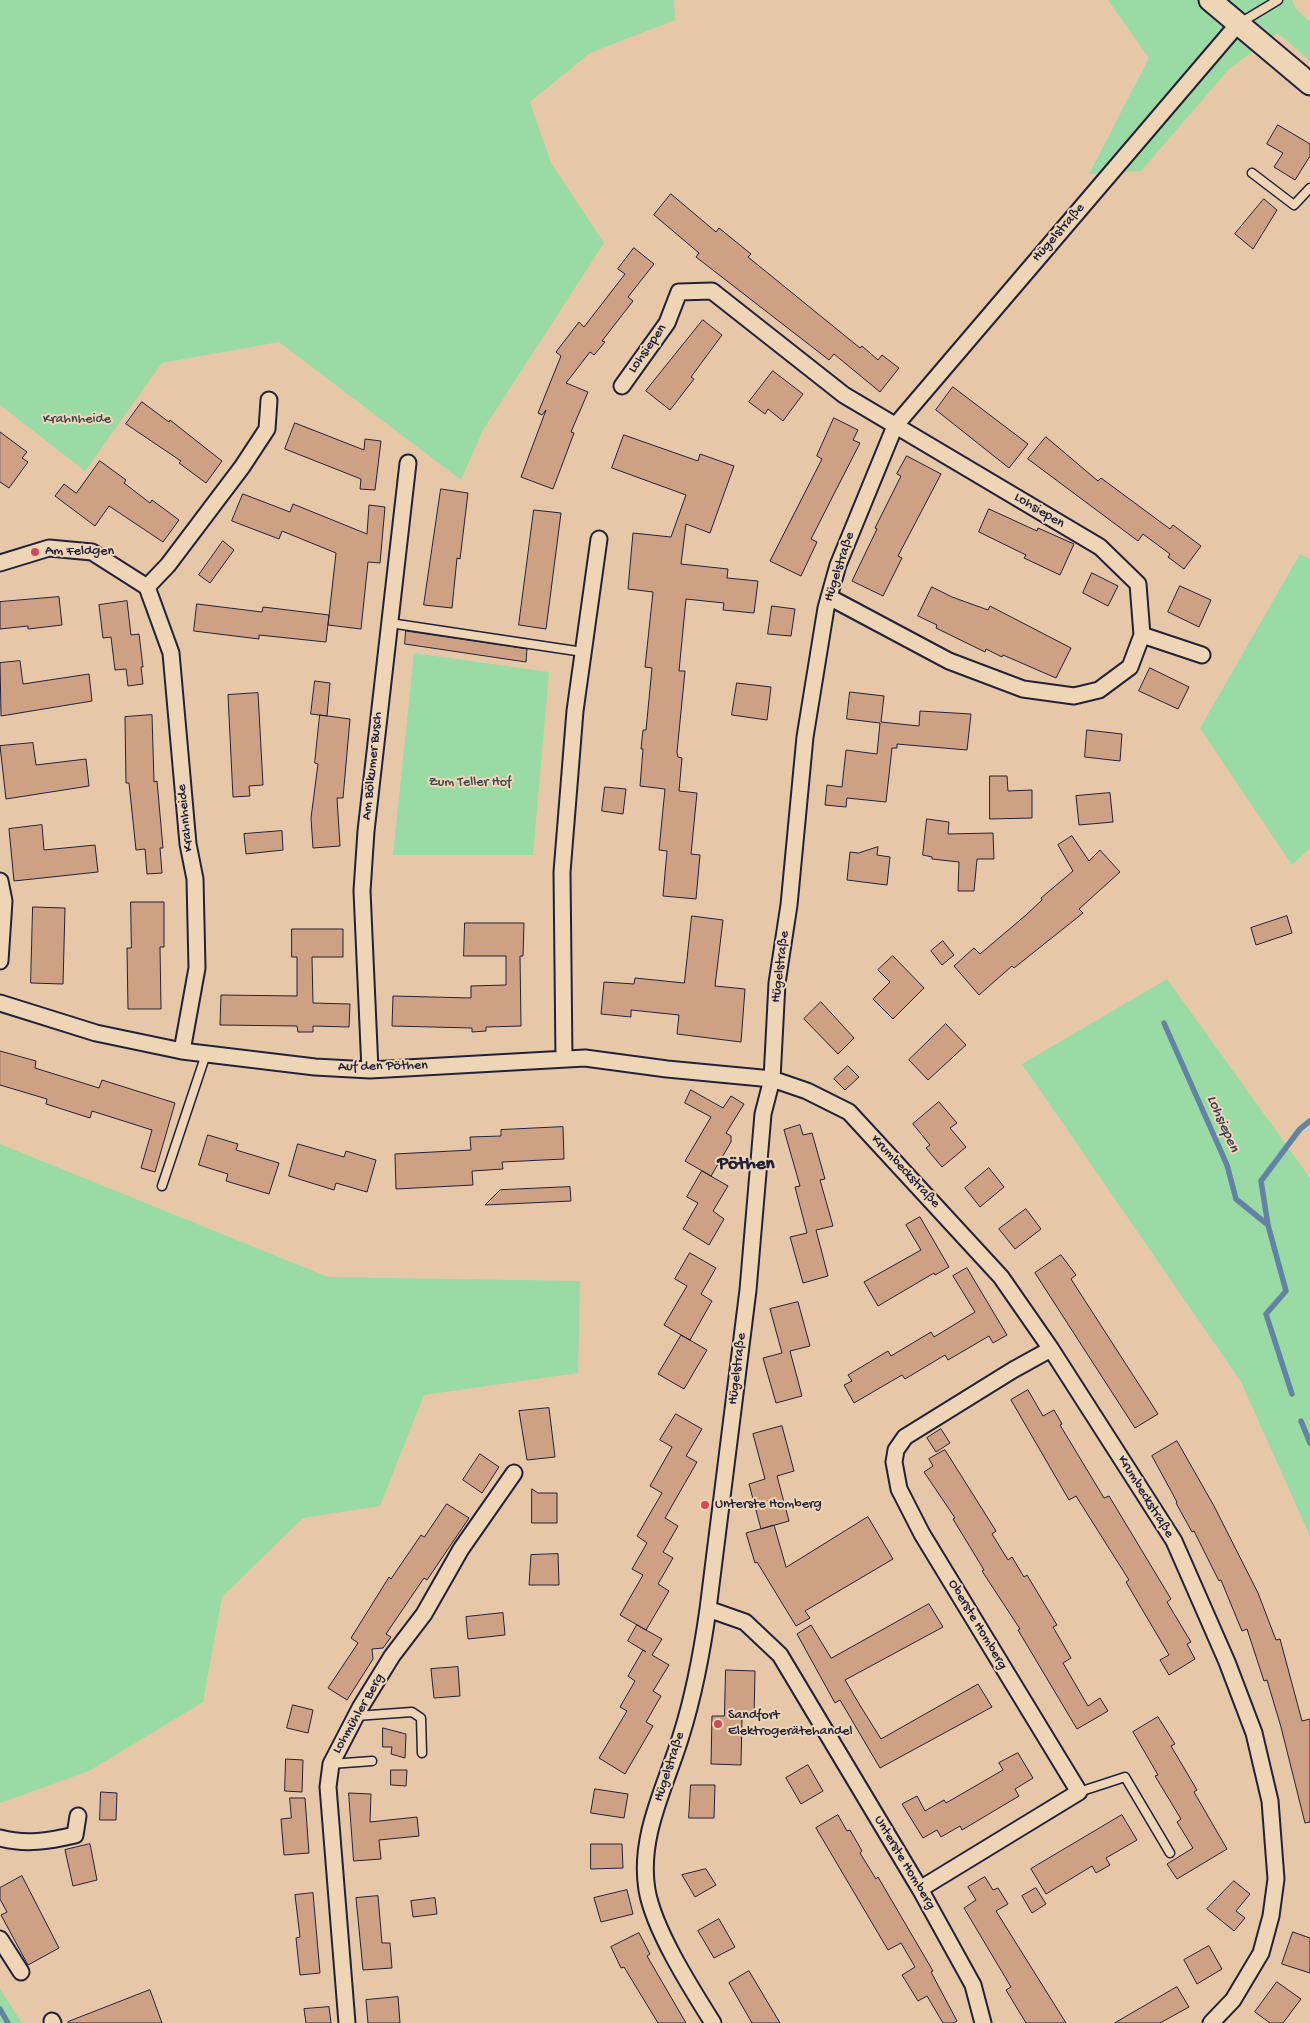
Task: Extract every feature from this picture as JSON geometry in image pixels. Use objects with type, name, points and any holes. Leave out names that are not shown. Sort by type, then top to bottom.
[{"type":"main road","points":[[1210,0],[1310,84]]},
{"type":"street","name":"Hügelstraße","points":[[713,2023],[653,1915],[647,1889],[646,1862],[648,1836],[684,1726],[701,1654],[708,1609],[748,1290],[763,1114],[772,1079],[777,982],[789,905],[805,737],[829,597],[838,565],[895,426],[1238,24]]},
{"type":"street","name":"Lohsiepen","points":[[622,386],[667,323],[678,292],[712,291],[844,395],[1100,547],[1138,584],[1142,635],[1130,666],[1098,690],[1074,696],[1023,690],[949,661],[829,597]]},
{"type":"street","points":[[0,563],[49,548],[92,552],[147,588],[168,565],[242,467],[267,430],[269,400]]},
{"type":"street","name":"Am Bölkumer Busch","points":[[370,1070],[362,892],[366,831],[408,463]]},
{"type":"street","points":[[564,1059],[562,872],[575,711],[598,539]]},
{"type":"street","name":"Krahnheide","points":[[147,588],[170,654],[188,844],[196,879],[197,968],[182,1051]]},
{"type":"street","points":[[1142,635],[1202,655]]},
{"type":"street","points":[[0,881],[4,901],[0,961]]},
{"type":"street","name":"Auf den Pöthen","points":[[0,1003],[96,1033],[182,1051],[315,1067],[370,1070],[585,1058],[667,1069],[772,1079]]},
{"type":"street","name":"Krumbeckstraße","points":[[772,1079],[807,1090],[849,1112],[1001,1277],[1051,1349],[1174,1541],[1227,1662],[1254,1733],[1270,1801],[1276,1879],[1271,1916],[1261,1953],[1233,2000],[1211,2023]]},
{"type":"street","name":"Oberste Homberg","points":[[1051,1349],[1013,1370],[905,1437],[896,1450],[894,1462],[899,1489],[922,1534],[1079,1792]]},
{"type":"street","name":"Lohmühler Berg","points":[[347,2023],[328,1787],[331,1764],[356,1716],[392,1656],[424,1614],[461,1548],[514,1473]]},
{"type":"street","name":"Unterste Homberg","points":[[708,1609],[745,1622],[780,1655],[920,1889],[973,1985],[983,2023]]},
{"type":"street","points":[[920,1889],[1079,1792]]},
{"type":"street","points":[[0,1838],[12,1841],[45,1842],[75,1835],[78,1816]]},
{"type":"street","points":[[0,1939],[21,1972]]},
{"type":"lane","points":[[1238,24],[1278,0]]},
{"type":"lane","points":[[1252,173],[1294,205],[1310,188]]},
{"type":"lane","points":[[390,623],[583,652]]},
{"type":"lane","points":[[162,1186],[206,1054]]},
{"type":"lane","points":[[356,1716],[412,1712],[416,1714],[421,1718],[422,1753]]},
{"type":"lane","points":[[331,1764],[372,1761]]},
{"type":"lane","points":[[1079,1792],[1125,1778],[1170,1853]]},
{"type":"green space","points":[[0,0],[674,0],[675,20],[590,53],[530,102],[551,163],[604,243],[483,430],[461,480],[279,342],[162,363],[85,471],[0,405]]},
{"type":"green space","points":[[1108,0],[1292,0],[1296,9],[1310,22],[1310,61],[1278,33],[1229,69],[1141,171],[1089,174],[1149,58]]},
{"type":"green space","points":[[1300,554],[1310,559],[1310,848],[1292,865],[1200,728]]},
{"type":"green space","name":"Zum Teller Hof","points":[[414,653],[549,672],[533,855],[393,855]]},
{"type":"green space","points":[[1167,979],[1310,1178],[1310,1536],[1241,1382],[1022,1064]]},
{"type":"green space","points":[[0,1144],[328,1277],[580,1281],[578,1373],[424,1395],[380,1506],[303,1518],[222,1597],[203,1702],[89,1771],[0,1803]]},
{"type":"green space","points":[[0,1989],[22,2023],[0,2023]]},
{"type":"building","points":[[1278,125],[1310,144],[1310,156],[1295,180],[1274,167],[1283,153],[1267,144]]},
{"type":"building","points":[[671,194],[716,232],[719,228],[751,254],[748,257],[860,348],[862,346],[878,360],[882,355],[899,368],[880,392],[834,354],[829,360],[696,257],[699,253],[654,215]]},
{"type":"building","points":[[1264,199],[1277,210],[1253,249],[1235,234]]},
{"type":"building","points":[[634,248],[654,264],[628,297],[633,301],[602,341],[605,342],[594,355],[590,352],[566,383],[588,392],[571,432],[574,433],[553,489],[521,477],[546,410],[542,415],[538,413],[561,356],[556,352],[579,322],[584,327],[625,274],[618,269]]},
{"type":"building","points":[[703,320],[722,335],[691,377],[694,379],[670,410],[646,391]]},
{"type":"building","points":[[773,371],[803,394],[783,421],[768,409],[765,414],[749,402]]},
{"type":"building","points":[[953,387],[1028,444],[1009,468],[936,410]]},
{"type":"building","points":[[142,402],[169,422],[170,420],[222,461],[206,483],[179,463],[181,461],[126,424]]},
{"type":"building","points":[[834,418],[858,430],[853,440],[860,443],[811,539],[817,542],[801,576],[770,561],[822,459],[817,456]]},
{"type":"building","points":[[295,423],[364,450],[365,439],[381,441],[375,490],[360,489],[361,479],[285,449]]},
{"type":"building","points":[[0,432],[27,452],[22,458],[28,462],[9,488],[0,482]]},
{"type":"building","points":[[624,435],[698,461],[700,454],[734,466],[710,533],[686,524],[681,564],[728,569],[727,578],[758,581],[754,613],[723,610],[724,603],[686,599],[679,671],[685,671],[677,752],[678,757],[682,758],[679,791],[697,793],[691,854],[700,855],[696,899],[663,896],[667,851],[659,850],[665,789],[640,786],[643,749],[641,749],[643,730],[646,730],[652,668],[645,667],[653,592],[628,589],[633,533],[671,537],[686,495],[612,468]]},
{"type":"building","points":[[1046,437],[1098,481],[1101,478],[1170,529],[1173,525],[1201,546],[1184,569],[1168,557],[1170,554],[1143,534],[1138,541],[1028,459]]},
{"type":"building","points":[[907,456],[941,474],[898,556],[902,558],[883,596],[852,581],[877,529],[875,528],[901,476],[897,474]]},
{"type":"building","points":[[100,461],[126,480],[124,483],[150,503],[152,500],[179,520],[163,542],[109,506],[95,526],[55,496],[64,484],[76,493]]},
{"type":"building","points":[[441,489],[468,493],[460,559],[457,558],[452,608],[424,605]]},
{"type":"building","points":[[243,494],[290,512],[293,504],[367,534],[369,505],[385,507],[380,563],[368,562],[361,629],[328,625],[336,553],[282,531],[279,539],[232,521]]},
{"type":"building","points":[[989,509],[1037,531],[1038,528],[1074,544],[1060,575],[1024,558],[1026,555],[979,532]]},
{"type":"building","points":[[534,510],[561,513],[546,629],[519,625]]},
{"type":"building","points":[[223,541],[234,550],[210,583],[199,575]]},
{"type":"building","points":[[1092,573],[1118,586],[1108,606],[1083,593]]},
{"type":"building","points":[[1180,586],[1211,600],[1199,627],[1168,612]]},
{"type":"building","points":[[932,587],[952,597],[988,610],[990,606],[1071,648],[1056,678],[1003,655],[1002,657],[986,649],[985,652],[936,628],[937,625],[918,616]]},
{"type":"building","points":[[59,597],[62,625],[28,629],[28,626],[0,629],[0,602]]},
{"type":"building","points":[[127,601],[131,635],[139,634],[143,667],[141,667],[143,684],[128,686],[126,669],[115,670],[111,637],[103,638],[99,605]]},
{"type":"building","points":[[197,604],[262,612],[263,607],[329,615],[326,642],[259,635],[259,639],[194,631]]},
{"type":"building","points":[[772,606],[795,609],[791,636],[768,634]]},
{"type":"building","points":[[406,631],[527,649],[526,662],[405,644]]},
{"type":"building","points":[[20,661],[23,684],[89,674],[92,701],[1,716],[0,663]]},
{"type":"building","points":[[1150,668],[1189,687],[1178,709],[1139,691]]},
{"type":"building","points":[[315,681],[330,683],[327,716],[311,714]]},
{"type":"building","points":[[737,683],[771,687],[767,720],[732,715]]},
{"type":"building","points":[[850,692],[884,696],[881,722],[919,726],[920,711],[971,714],[967,750],[897,744],[897,748],[892,748],[886,802],[847,798],[846,807],[825,805],[827,785],[842,787],[846,750],[877,754],[880,723],[847,719]]},
{"type":"building","points":[[258,693],[263,785],[249,786],[250,796],[233,797],[228,695]]},
{"type":"building","points":[[152,715],[154,782],[157,781],[163,848],[160,848],[162,873],[147,874],[145,849],[136,850],[129,783],[126,783],[125,717]]},
{"type":"building","points":[[320,715],[350,719],[343,798],[337,798],[340,846],[313,848],[311,818],[318,764],[315,763]]},
{"type":"building","points":[[1087,730],[1122,734],[1120,761],[1085,757]]},
{"type":"building","points":[[33,743],[36,765],[86,759],[89,786],[6,799],[0,746]]},
{"type":"building","points":[[990,776],[1007,776],[1008,791],[1032,790],[1032,818],[990,819]]},
{"type":"building","points":[[605,787],[626,789],[623,814],[602,811]]},
{"type":"building","points":[[1110,793],[1113,822],[1079,825],[1076,796]]},
{"type":"building","points":[[927,819],[949,822],[948,834],[993,833],[994,859],[977,859],[974,891],[958,891],[959,862],[932,859],[932,857],[923,855]]},
{"type":"building","points":[[42,825],[44,850],[95,845],[98,872],[14,881],[9,829]]},
{"type":"building","points":[[282,831],[283,850],[246,854],[244,834]]},
{"type":"building","points":[[1072,836],[1089,861],[1100,850],[1120,872],[1079,909],[1083,913],[1014,968],[1012,966],[979,995],[954,966],[974,948],[980,954],[1026,915],[1042,900],[1041,898],[1073,871],[1058,845]]},
{"type":"building","points":[[878,847],[877,855],[890,857],[887,885],[847,880],[850,852],[858,853]]},
{"type":"building","points":[[131,902],[164,902],[164,947],[160,947],[161,1009],[128,1009],[127,948],[131,948]]},
{"type":"building","points":[[33,907],[65,908],[63,984],[31,983]]},
{"type":"building","points":[[692,916],[723,920],[715,986],[745,989],[741,1042],[677,1034],[679,1015],[631,1010],[631,1017],[601,1014],[604,982],[634,984],[635,978],[684,983]]},
{"type":"building","points":[[1287,916],[1292,933],[1256,945],[1251,928]]},
{"type":"building","points":[[465,923],[524,923],[523,956],[520,956],[521,1026],[486,1027],[486,1031],[472,1032],[472,1028],[392,1026],[393,996],[471,998],[471,986],[506,985],[506,956],[464,956]]},
{"type":"building","points":[[292,929],[343,929],[343,957],[312,957],[313,1003],[350,1004],[349,1027],[313,1026],[313,1032],[298,1032],[297,1026],[220,1025],[221,995],[297,996],[297,957],[292,957]]},
{"type":"building","points":[[943,941],[954,955],[942,965],[931,951]]},
{"type":"building","points":[[893,956],[924,988],[893,1019],[873,999],[890,982],[878,970]]},
{"type":"building","points":[[821,1002],[854,1038],[838,1054],[804,1019]]},
{"type":"building","points":[[946,1024],[966,1045],[928,1080],[909,1060]]},
{"type":"building","points":[[0,1051],[36,1061],[35,1068],[99,1088],[102,1080],[175,1103],[155,1172],[141,1168],[152,1130],[92,1111],[90,1118],[46,1104],[47,1099],[0,1085]]},
{"type":"building","points":[[848,1066],[859,1077],[845,1090],[834,1079]]},
{"type":"building","points":[[691,1090],[723,1108],[731,1096],[744,1104],[726,1133],[731,1136],[731,1142],[711,1176],[685,1161],[711,1117],[685,1103]]},
{"type":"building","points":[[939,1102],[957,1123],[950,1128],[966,1147],[942,1167],[926,1148],[930,1145],[913,1124]]},
{"type":"building","points":[[800,1125],[803,1135],[812,1133],[825,1179],[820,1180],[833,1226],[816,1230],[828,1276],[803,1283],[790,1237],[807,1233],[795,1187],[800,1186],[784,1130]]},
{"type":"building","points":[[563,1127],[564,1159],[502,1162],[503,1169],[472,1171],[473,1185],[396,1189],[395,1154],[471,1150],[470,1137],[501,1136],[501,1130]]},
{"type":"building","points":[[208,1135],[238,1144],[236,1150],[279,1163],[269,1194],[226,1181],[228,1174],[199,1165]]},
{"type":"building","points":[[298,1144],[344,1157],[346,1151],[376,1160],[367,1192],[336,1183],[334,1190],[289,1176]]},
{"type":"building","points":[[989,1168],[1004,1187],[980,1207],[965,1188]]},
{"type":"building","points":[[702,1171],[728,1186],[713,1211],[724,1219],[709,1245],[683,1229],[698,1203],[687,1197]]},
{"type":"building","points":[[570,1187],[571,1201],[485,1205],[500,1190]]},
{"type":"building","points":[[1026,1209],[1041,1229],[1015,1249],[999,1229]]},
{"type":"building","points":[[920,1217],[949,1267],[935,1275],[934,1273],[878,1306],[864,1282],[921,1250],[906,1225]]},
{"type":"building","points":[[690,1253],[716,1268],[701,1294],[712,1301],[690,1340],[664,1325],[687,1286],[675,1279]]},
{"type":"building","points":[[1061,1255],[1076,1275],[1071,1279],[1158,1414],[1135,1428],[1035,1273]]},
{"type":"building","points":[[967,1268],[1007,1335],[993,1343],[989,1336],[948,1360],[945,1355],[905,1379],[902,1375],[854,1403],[844,1385],[852,1381],[848,1375],[888,1351],[891,1356],[931,1332],[934,1337],[975,1312],[953,1276]]},
{"type":"building","points":[[798,1302],[810,1346],[790,1351],[802,1396],[776,1403],[763,1358],[782,1353],[770,1309]]},
{"type":"building","points":[[681,1335],[707,1350],[684,1389],[658,1374]]},
{"type":"building","points":[[1028,1390],[1043,1416],[1054,1410],[1062,1424],[1060,1425],[1104,1498],[1109,1496],[1171,1599],[1167,1602],[1191,1642],[1187,1644],[1195,1659],[1169,1675],[1160,1660],[1169,1655],[1126,1582],[1129,1580],[1076,1496],[1069,1500],[1011,1400]]},
{"type":"building","points":[[549,1408],[555,1457],[527,1460],[519,1411]]},
{"type":"building","points":[[676,1414],[702,1429],[686,1456],[697,1462],[665,1518],[678,1526],[663,1552],[673,1558],[658,1584],[669,1591],[646,1630],[620,1615],[643,1575],[632,1569],[647,1543],[637,1536],[662,1493],[650,1486],[672,1447],[660,1440]]},
{"type":"building","points":[[782,1426],[794,1471],[777,1476],[789,1521],[761,1529],[749,1484],[765,1479],[753,1434]]},
{"type":"building","points":[[941,1429],[950,1443],[936,1452],[927,1438]]},
{"type":"building","points":[[1177,1441],[1214,1506],[1258,1593],[1276,1640],[1280,1639],[1302,1721],[1310,1719],[1310,1822],[1305,1823],[1267,1680],[1264,1681],[1247,1629],[1242,1631],[1221,1580],[1219,1581],[1194,1531],[1192,1532],[1152,1456]]},
{"type":"building","points":[[945,1450],[996,1531],[992,1534],[1008,1560],[1012,1557],[1024,1577],[1027,1575],[1057,1625],[1053,1627],[1071,1658],[1063,1663],[1088,1706],[1100,1698],[1108,1711],[1077,1729],[1018,1630],[1020,1629],[982,1571],[984,1570],[953,1519],[955,1518],[924,1472],[933,1466],[929,1459]]},
{"type":"building","points":[[480,1454],[499,1467],[482,1493],[463,1480]]},
{"type":"building","points":[[532,1489],[538,1493],[557,1493],[557,1523],[532,1523]]},
{"type":"building","points":[[447,1504],[469,1518],[427,1580],[424,1578],[386,1634],[391,1637],[383,1648],[372,1649],[373,1659],[347,1700],[328,1688],[358,1643],[351,1638],[389,1577],[391,1579],[421,1535],[424,1537]]},
{"type":"building","points":[[868,1517],[893,1559],[805,1611],[810,1618],[796,1626],[757,1562],[755,1563],[746,1533],[774,1525],[786,1567]]},
{"type":"building","points":[[558,1554],[559,1585],[529,1585],[531,1555]]},
{"type":"building","points":[[929,1604],[943,1627],[845,1680],[861,1707],[881,1739],[978,1684],[992,1707],[880,1768],[840,1700],[835,1703],[797,1634],[811,1625],[831,1658]]},
{"type":"building","points":[[503,1613],[505,1635],[468,1639],[466,1617]]},
{"type":"building","points":[[637,1625],[662,1639],[652,1655],[669,1665],[653,1691],[661,1696],[646,1722],[653,1726],[625,1774],[599,1758],[627,1711],[620,1707],[635,1681],[628,1676],[643,1650],[628,1641]]},
{"type":"building","points":[[458,1667],[460,1696],[434,1698],[431,1669]]},
{"type":"building","points":[[726,1670],[755,1671],[754,1717],[742,1717],[741,1765],[711,1764],[712,1716],[724,1716]]},
{"type":"building","points":[[293,1705],[313,1710],[308,1733],[287,1728]]},
{"type":"building","points":[[1158,1717],[1175,1744],[1171,1746],[1197,1790],[1194,1792],[1227,1849],[1177,1879],[1167,1864],[1193,1848],[1177,1822],[1181,1819],[1155,1776],[1158,1775],[1133,1732]]},
{"type":"building","points":[[383,1728],[406,1734],[405,1758],[391,1754],[392,1747],[383,1747]]},
{"type":"building","points":[[1018,1753],[1033,1778],[1015,1789],[1019,1796],[962,1830],[960,1826],[941,1837],[937,1830],[923,1838],[902,1804],[917,1796],[925,1811],[944,1800],[946,1803],[1003,1770],[999,1763]]},
{"type":"building","points":[[286,1759],[303,1760],[302,1792],[285,1791]]},
{"type":"building","points":[[808,1765],[823,1791],[801,1804],[786,1778]]},
{"type":"building","points":[[391,1770],[407,1770],[406,1786],[391,1785]]},
{"type":"building","points":[[691,1785],[715,1785],[714,1818],[689,1818]]},
{"type":"building","points":[[595,1789],[628,1794],[624,1818],[591,1813]]},
{"type":"building","points":[[101,1792],[117,1793],[116,1820],[100,1820]]},
{"type":"building","points":[[349,1793],[371,1794],[370,1822],[417,1817],[419,1836],[379,1840],[381,1859],[354,1861]]},
{"type":"building","points":[[290,1798],[305,1798],[309,1853],[284,1855],[281,1819],[291,1818]]},
{"type":"building","points":[[838,1815],[847,1831],[850,1830],[862,1851],[860,1853],[876,1879],[878,1877],[933,1971],[931,1972],[957,2021],[954,2023],[943,2023],[927,1996],[918,2001],[902,1975],[915,1967],[901,1943],[888,1950],[816,1828]]},
{"type":"building","points":[[1122,1815],[1137,1840],[1106,1858],[1110,1865],[1096,1873],[1092,1866],[1046,1894],[1031,1869]]},
{"type":"building","points":[[90,1844],[97,1880],[73,1886],[65,1850]]},
{"type":"building","points":[[591,1844],[622,1844],[623,1868],[591,1869]]},
{"type":"building","points":[[706,1869],[716,1885],[695,1897],[682,1875]]},
{"type":"building","points":[[22,1876],[59,1948],[28,1965],[1,1915],[7,1912],[0,1899],[0,1888]]},
{"type":"building","points":[[985,1877],[993,1890],[998,1888],[1008,1904],[996,1911],[1066,2023],[1026,2023],[1006,1990],[1011,1987],[964,1908],[976,1900],[968,1887]]},
{"type":"building","points":[[1234,1881],[1250,1894],[1236,1911],[1245,1918],[1234,1931],[1207,1909]]},
{"type":"building","points":[[1036,1888],[1046,1904],[1032,1913],[1022,1896]]},
{"type":"building","points":[[627,1890],[633,1914],[601,1922],[594,1898]]},
{"type":"building","points":[[313,1893],[320,1973],[300,1975],[296,1938],[300,1937],[295,1895]]},
{"type":"building","points":[[378,1896],[382,1943],[390,1943],[392,1968],[363,1970],[356,1898]]},
{"type":"building","points":[[435,1898],[437,1914],[413,1917],[411,1901]]},
{"type":"building","points":[[719,1919],[735,1947],[714,1958],[698,1931]]},
{"type":"building","points":[[1293,1932],[1310,1938],[1310,1973],[1282,1964]]},
{"type":"building","points":[[639,1933],[650,1954],[647,1956],[686,2023],[658,2023],[624,1967],[621,1968],[611,1947]]},
{"type":"building","points":[[1209,1946],[1222,1969],[1197,1984],[1184,1960]]},
{"type":"building","points":[[749,1971],[780,2023],[752,2023],[729,1983]]},
{"type":"building","points":[[1277,1982],[1301,1999],[1283,2023],[1270,2023],[1255,2012]]},
{"type":"building","points":[[1177,1987],[1189,2007],[1160,2023],[1115,2023]]},
{"type":"building","points":[[150,1990],[162,2023],[68,2023],[68,2022]]},
{"type":"building","points":[[398,1997],[400,2023],[368,2023],[366,2000]]},
{"type":"building","points":[[329,2007],[331,2023],[306,2023],[304,2009]]},
{"type":"waterway","name":"Lohsiepen","points":[[1164,1023],[1227,1165],[1236,1199],[1268,1225],[1286,1291],[1266,1314],[1292,1394]]},
{"type":"waterway","name":"Lohsiepen","points":[[1268,1225],[1261,1181],[1300,1129],[1310,1121]]},
{"type":"waterway","name":"Lohsiepen","points":[[1301,1421],[1310,1443]]},
{"type":"waterway","points":[[0,2009],[8,2023]]},
{"type":"place","name":"Am Feldgen","points":[[35,552]]},
{"type":"place","name":"Unterste Homberg","points":[[705,1505]]},
{"type":"place","name":"Sandfort Elektrogerätehandel","points":[[718,1724]]},
{"type":"district","name":"Pöthen","points":[[746,1165]]}]
